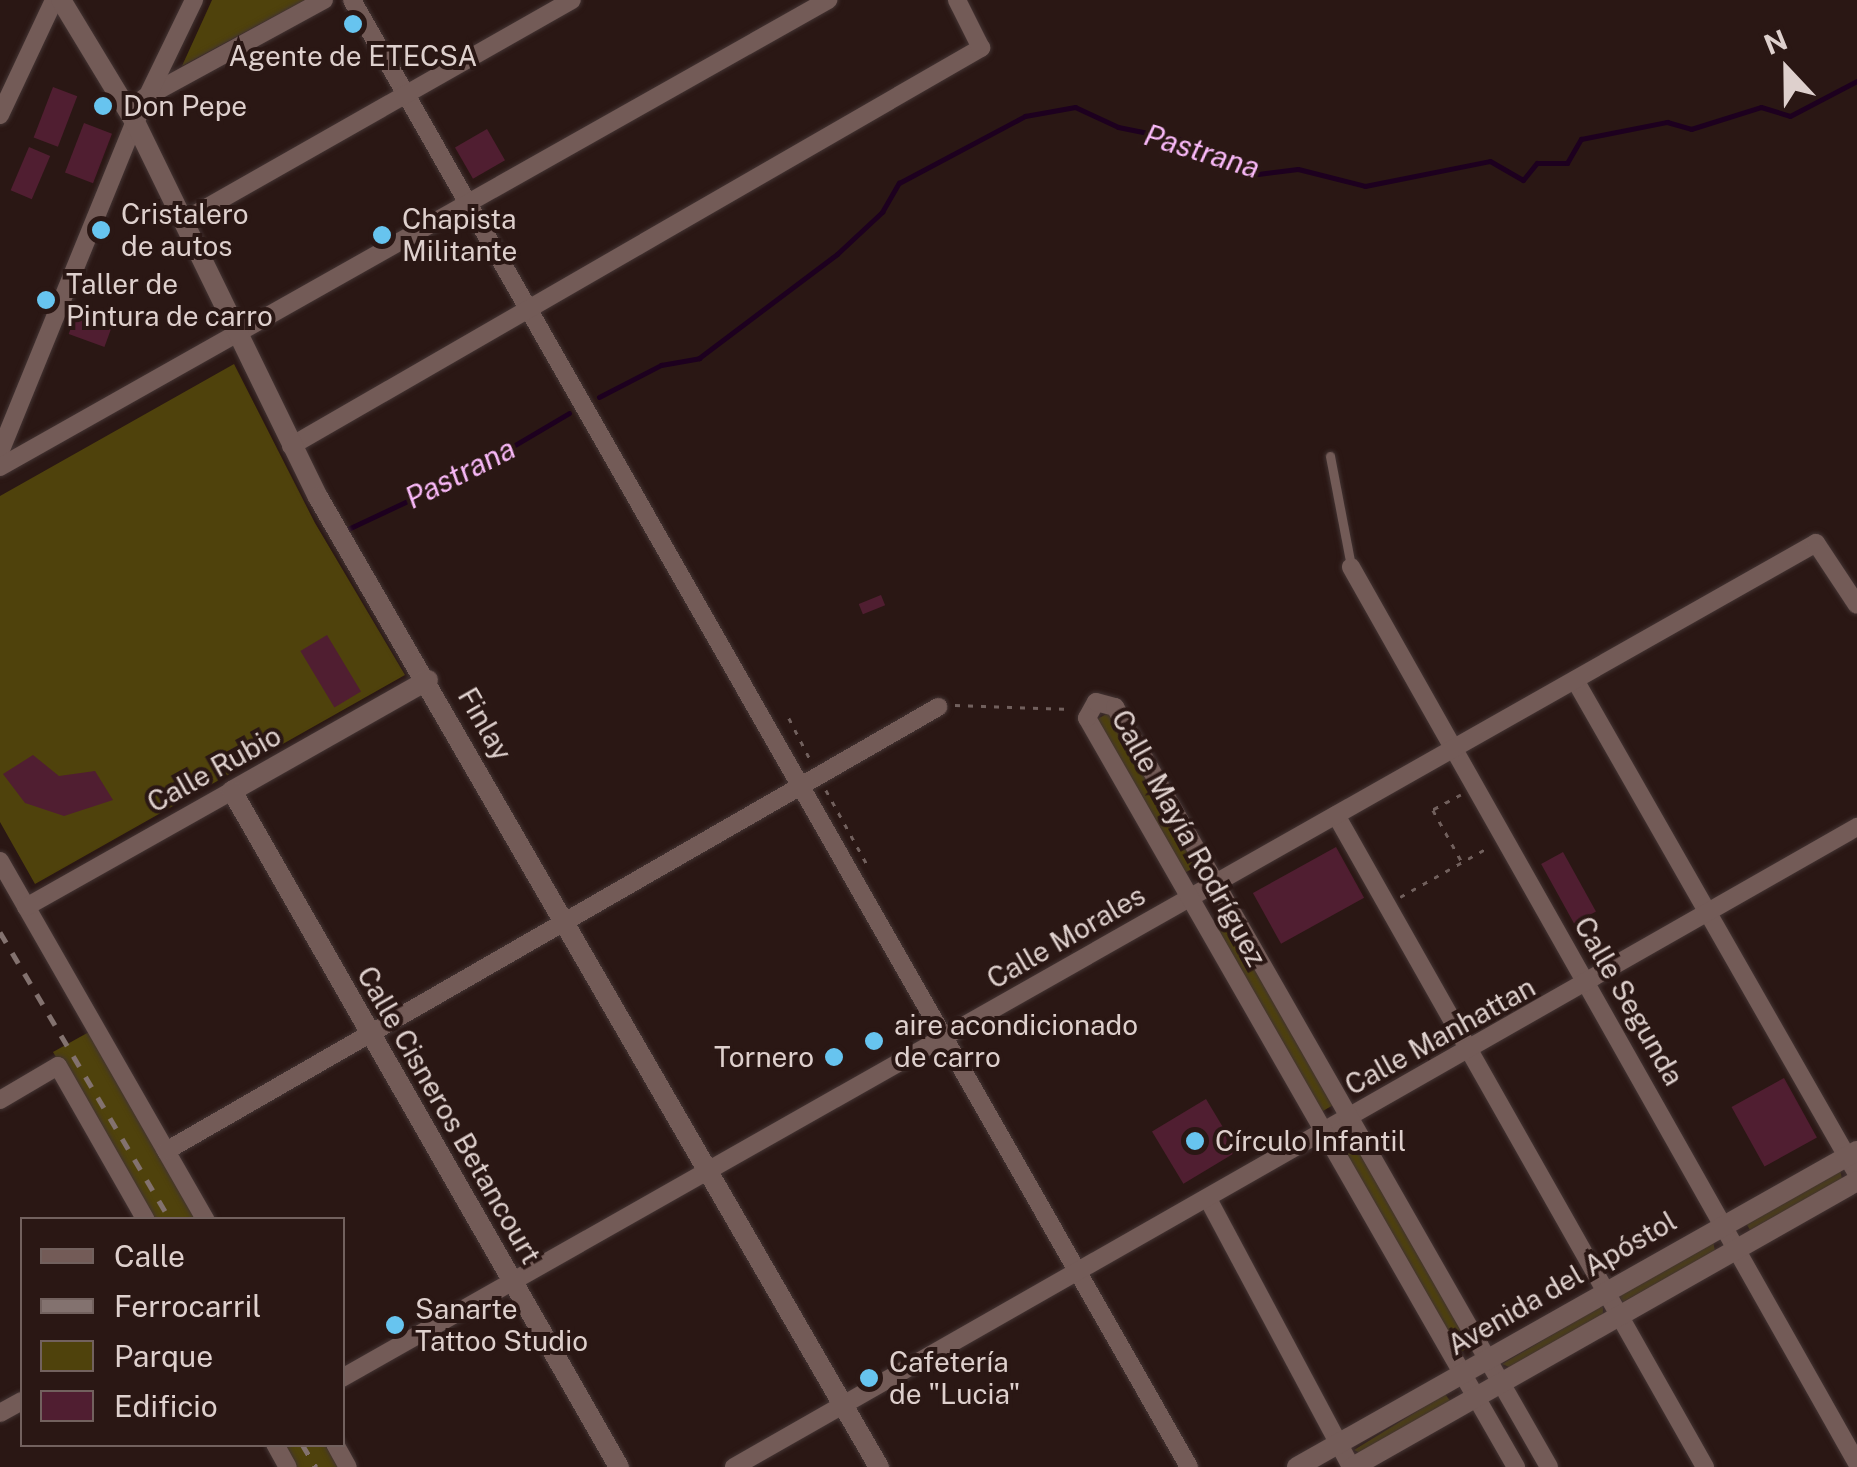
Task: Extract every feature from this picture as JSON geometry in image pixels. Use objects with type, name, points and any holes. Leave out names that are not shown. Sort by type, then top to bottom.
[{"type":"street","name":"Finlay","points":[[58,0],[136,108],[183,220],[291,446],[880,1467]]},
{"type":"street","points":[[0,114],[58,0]]},
{"type":"street","points":[[0,452],[136,108],[194,0]]},
{"type":"street","points":[[136,108],[324,0]]},
{"type":"street","points":[[352,0],[767,721],[1188,1467]]},
{"type":"street","points":[[183,220],[572,0]]},
{"type":"street","points":[[0,467],[240,338],[468,203],[828,0]]},
{"type":"street","points":[[291,446],[532,312],[981,48],[957,0]]},
{"type":"street","name":"Calle Morales","points":[[345,1376],[1816,543],[1857,605]]},
{"type":"street","name":"Calle Segunda","points":[[1351,567],[1739,1246],[1857,1463]]},
{"type":"street","name":"Calle Rubio","points":[[26,906],[428,680]]},
{"type":"street","points":[[1575,680],[1853,1160]]},
{"type":"street","name":"Calle Mayía Rodríguez","points":[[1516,1467],[1087,718],[1088,709],[1106,702],[1115,708],[1548,1467]]},
{"type":"street","points":[[166,1151],[938,707]]},
{"type":"street","name":"Calle Cisneros Betancourt","points":[[232,790],[618,1467]]},
{"type":"street","points":[[1336,815],[1616,1318],[1705,1467]]},
{"type":"street","name":"Calle Manhattan","points":[[734,1467],[1588,986],[1857,827]]},
{"type":"street","points":[[0,862],[204,1217]]},
{"type":"street","points":[[0,1100],[58,1066],[144,1217]]},
{"type":"street","name":"Avenida del Apóstol","points":[[1296,1467],[1725,1222],[1853,1160]]},
{"type":"street","name":"Avenida del Apóstol","points":[[1352,1467],[1857,1182]]},
{"type":"street","points":[[1208,1200],[1352,1467]]},
{"type":"lane","points":[[1330,456],[1351,567]]},
{"type":"path","points":[[938,707],[1088,709]]},
{"type":"path","points":[[1462,862],[1434,810],[1475,787]]},
{"type":"path","points":[[1385,905],[1504,839]]},
{"type":"green space","points":[[212,0],[305,0],[182,66]]},
{"type":"green space","points":[[234,364],[315,523],[405,675],[35,884],[0,822],[0,496]]},
{"type":"green space","points":[[1110,712],[1196,867],[1183,874],[1097,719]]},
{"type":"green space","points":[[1227,917],[1335,1104],[1322,1112],[1214,924]]},
{"type":"green space","points":[[89,1032],[195,1217],[150,1217],[53,1052]]},
{"type":"green space","points":[[1360,1147],[1471,1346],[1457,1354],[1347,1154]]},
{"type":"green space","points":[[1840,1169],[1842,1179],[1750,1230],[1746,1223]]},
{"type":"green space","points":[[1713,1241],[1715,1251],[1623,1302],[1619,1296]]},
{"type":"green space","points":[[1603,1305],[1603,1316],[1509,1367],[1502,1364]]},
{"type":"green space","points":[[1445,1394],[1451,1402],[1360,1453],[1354,1450]]},
{"type":"green space","points":[[283,1447],[326,1447],[338,1467],[295,1467]]},
{"type":"building","points":[[53,87],[77,96],[58,147],[34,137]]},
{"type":"building","points":[[84,123],[112,134],[93,183],[65,172]]},
{"type":"building","points":[[487,129],[505,160],[473,179],[455,148]]},
{"type":"building","points":[[29,147],[50,156],[32,199],[11,190]]},
{"type":"building","points":[[80,303],[116,316],[104,347],[69,334]]},
{"type":"building","points":[[881,595],[885,605],[863,614],[859,604]]},
{"type":"building","points":[[327,635],[361,692],[334,708],[300,651]]},
{"type":"building","points":[[33,755],[59,776],[95,771],[113,800],[64,816],[25,803],[3,774]]},
{"type":"building","points":[[1336,847],[1364,898],[1281,944],[1253,893]]},
{"type":"building","points":[[1563,852],[1596,911],[1574,924],[1541,864]]},
{"type":"building","points":[[1784,1078],[1817,1137],[1764,1167],[1732,1107]]},
{"type":"building","name":"Círculo Infantil","points":[[1206,1099],[1237,1151],[1183,1184],[1152,1131]]},
{"type":"waterway","name":"Pastrana","points":[[599,397],[661,365],[699,358],[837,254],[882,212],[899,183],[1025,116],[1075,107],[1118,127],[1183,140],[1258,174],[1298,169],[1365,186],[1490,161],[1523,180],[1537,163],[1567,163],[1581,139],[1667,122],[1691,129],[1761,107],[1790,116],[1857,81]]},
{"type":"waterway","name":"Pastrana","points":[[348,529],[469,472],[569,413]]},
{"type":"railway","points":[[0,932],[168,1217]]},
{"type":"railway","points":[[304,1447],[316,1467]]},
{"type":"place","name":"Agente de ETECSA","points":[[353,24]]},
{"type":"place","name":"Don Pepe","points":[[103,106]]},
{"type":"place","name":"Cristalero de autos","points":[[101,230]]},
{"type":"place","name":"Chapista Militante","points":[[382,235]]},
{"type":"place","name":"Taller de Pintura de carro","points":[[46,300]]},
{"type":"place","name":"aire acondicionado de carro","points":[[874,1041]]},
{"type":"place","name":"Tornero","points":[[834,1057]]},
{"type":"place","name":"Círculo Infantil","points":[[1195,1141]]},
{"type":"place","name":"Sanarte Tattoo Studio","points":[[395,1325]]},
{"type":"place","name":"Cafetería de \"Lucia\"","points":[[869,1378]]}]
